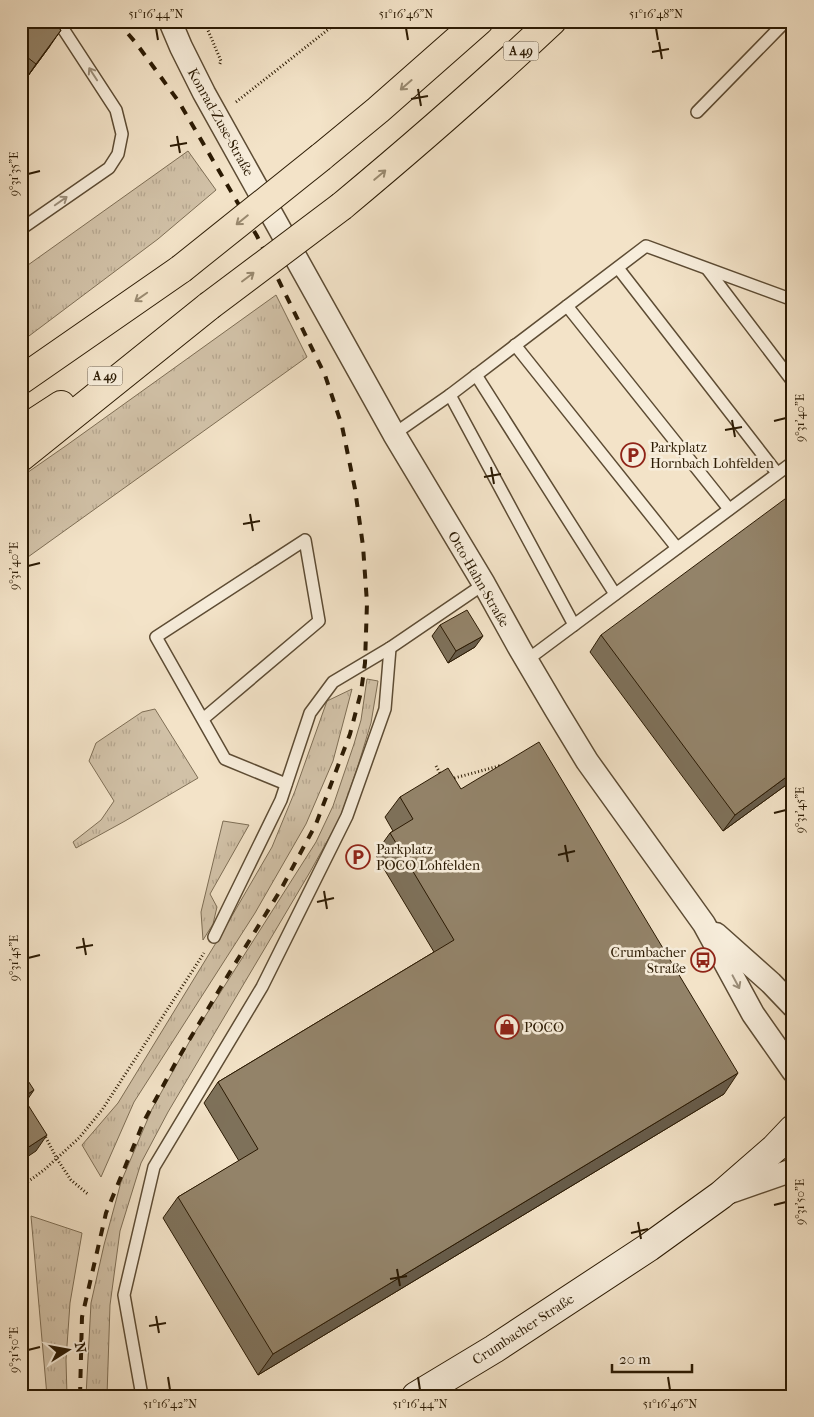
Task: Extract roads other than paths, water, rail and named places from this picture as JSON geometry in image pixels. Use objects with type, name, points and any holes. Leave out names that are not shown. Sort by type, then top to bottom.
[{"type":"highway","points":[[21,380],[181,269],[378,110],[479,21]]},
{"type":"highway","name":"A 49","points":[[21,431],[198,314],[342,206],[482,87],[552,21]]},
{"type":"highway","points":[[21,457],[198,314]]},
{"type":"main road","name":"Crumbacher Straße","points":[[416,1396],[494,1349],[641,1252],[722,1195],[793,1129]]},
{"type":"street","name":"Konrad-Zuse-Straße","points":[[170,21],[181,47],[276,220]]},
{"type":"street","name":"Otto-Hahn-Straße","points":[[276,220],[394,434],[587,761],[704,924],[753,1014],[793,1070]]},
{"type":"street","name":"Otto-Hahn-Straße","points":[[704,924],[771,982],[793,1006]]},
{"type":"street","name":"Otto-Hahn-Straße","points":[[771,982],[793,987]]},
{"type":"street","points":[[722,1195],[793,1170]]},
{"type":"lane","points":[[21,229],[109,168],[118,154],[122,134],[116,110],[58,21]]},
{"type":"lane","points":[[696,112],[786,21]]},
{"type":"lane","points":[[394,434],[516,346],[646,246],[793,300]]},
{"type":"lane","points":[[618,268],[778,473]]},
{"type":"lane","points":[[708,269],[793,382]]},
{"type":"lane","points":[[567,306],[729,509]]},
{"type":"lane","points":[[516,346],[677,548]]},
{"type":"lane","points":[[476,375],[615,594]]},
{"type":"lane","points":[[450,395],[574,624]]},
{"type":"lane","points":[[527,660],[793,462]]},
{"type":"lane","points":[[203,719],[319,621],[305,540],[156,637],[225,759],[286,784]]},
{"type":"lane","points":[[214,938],[281,800],[310,713],[333,682],[390,648],[484,584]]},
{"type":"lane","points":[[142,1396],[124,1295],[154,1167],[262,987],[347,816],[385,709],[390,648]]},
{"type":"railway","points":[[80,1396],[82,1317],[106,1213],[144,1121],[176,1062],[280,891],[316,824],[350,734],[361,692],[365,663],[367,603],[363,546],[355,489],[342,426],[325,375],[257,236],[179,102],[136,43],[117,21]]},
{"type":"place","name":"Parkplatz Hornbach Lohfelden","points":[[633,455]]},
{"type":"place","name":"Parkplatz POCO Lohfelden","points":[[358,857]]},
{"type":"place","name":"Crumbacher Straße","points":[[703,960]]},
{"type":"place","name":"POCO","points":[[507,1027]]}]
